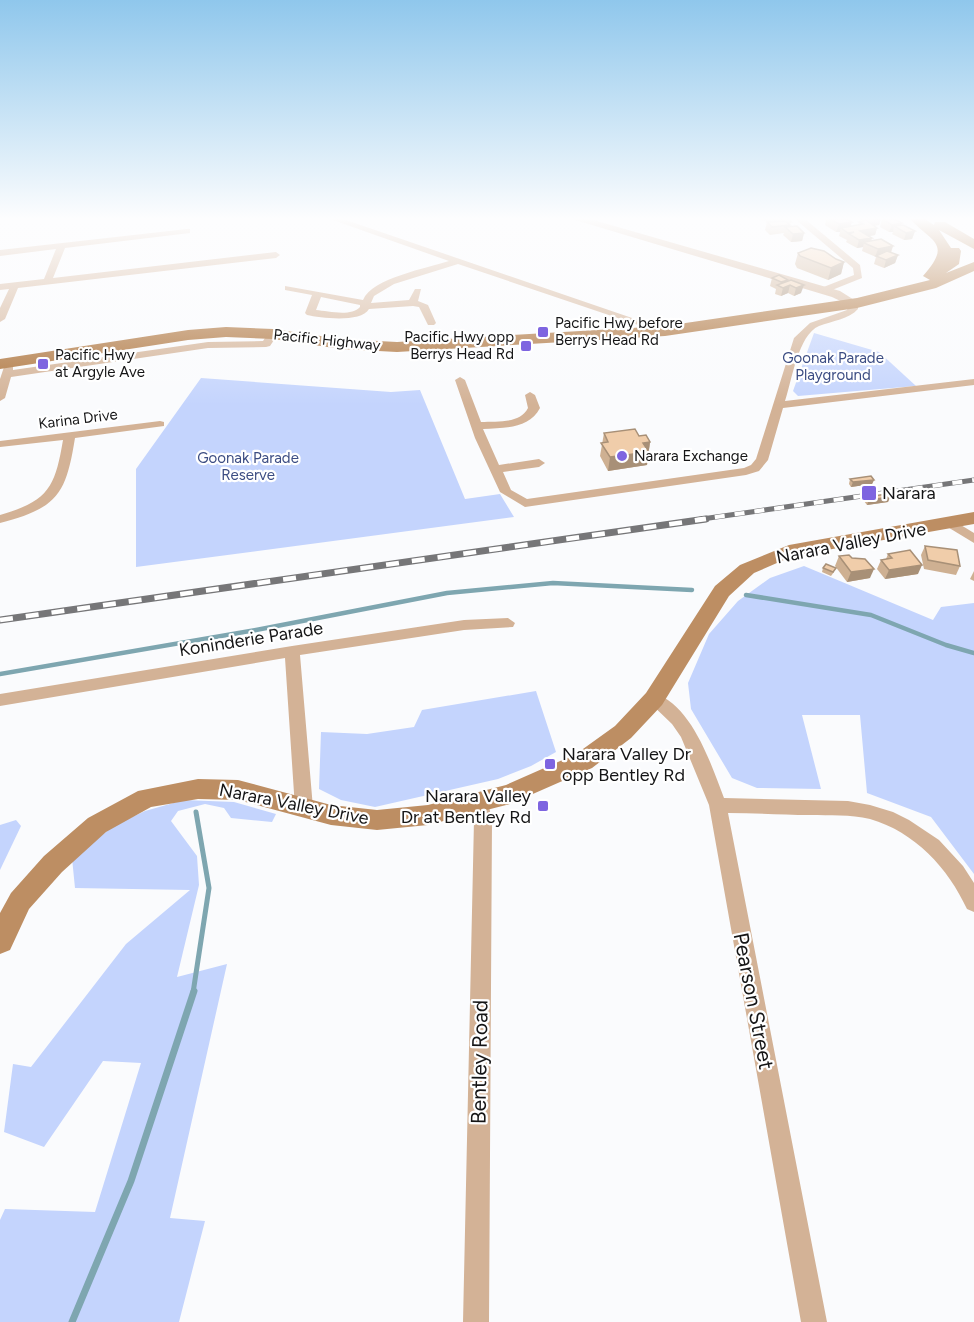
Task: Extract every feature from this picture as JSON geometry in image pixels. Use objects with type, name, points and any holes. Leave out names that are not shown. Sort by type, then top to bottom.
[{"type":"main road","name":"Pacific Highway","points":[[869,300],[919,281]]},
{"type":"main road","name":"Pacific Highway","points":[[6,367],[188,335],[226,332],[273,334],[341,344],[397,347],[665,331],[853,303],[941,281]]},
{"type":"main road","name":"Narara Valley Drive","points":[[0,941],[21,901],[60,857],[98,825],[146,798],[180,790],[218,789],[267,796],[331,815],[377,820],[428,815],[481,803],[537,783],[584,761],[623,732],[654,699],[717,598],[747,569],[789,551],[951,524],[974,518]]},
{"type":"street","points":[[0,287],[58,281]]},
{"type":"street","points":[[316,295],[310,312],[351,315],[361,312],[374,291],[395,281]]},
{"type":"street","points":[[516,281],[665,331]]},
{"type":"street","points":[[460,380],[506,492],[525,503],[751,470],[760,464],[801,334],[813,325],[850,312],[854,308],[853,303],[843,297],[792,281]]},
{"type":"street","points":[[824,290],[847,281]]},
{"type":"street","points":[[0,319],[15,285]]},
{"type":"street","points":[[288,288],[364,304],[423,304],[431,323]]},
{"type":"street","points":[[413,303],[418,291]]},
{"type":"street","points":[[0,398],[6,367]]},
{"type":"street","points":[[780,405],[974,382]]},
{"type":"street","points":[[477,426],[528,418],[534,408],[530,395]]},
{"type":"street","name":"Karina Drive","points":[[0,444],[160,424]]},
{"type":"street","points":[[0,519],[20,514],[48,497],[60,481],[70,435]]},
{"type":"street","points":[[495,469],[539,463]]},
{"type":"street","points":[[951,524],[974,538]]},
{"type":"street","name":"Koninderie Parade","points":[[0,700],[292,651],[464,625],[508,623]]},
{"type":"street","points":[[292,651],[304,808]]},
{"type":"street","name":"Pearson Street","points":[[654,699],[665,706],[685,728],[718,805],[814,1322]]},
{"type":"street","name":"Bentley Road","points":[[476,1322],[483,820],[481,803]]},
{"type":"street","points":[[718,805],[847,809],[868,812],[889,819],[911,830],[945,858],[959,874],[974,903]]},
{"type":"green space","name":"Goonak Parade Playground","points":[[814,333],[879,352],[916,386],[798,396],[793,391]]},
{"type":"green space","name":"Goonak Parade Reserve","points":[[201,378],[391,392],[420,390],[465,499],[500,494],[514,517],[136,567],[136,469]]},
{"type":"green space","points":[[804,566],[933,620],[941,607],[974,603],[974,874],[931,817],[867,793],[860,715],[802,715],[821,789],[757,788],[732,778],[691,709],[688,683],[709,634],[738,601],[770,578]]},
{"type":"green space","points":[[536,691],[556,752],[531,766],[498,779],[375,807],[341,800],[319,789],[321,732],[367,734],[414,727],[422,710]]},
{"type":"green space","points":[[184,800],[234,802],[276,814],[272,822],[231,818],[224,808],[205,804],[178,811],[171,821],[197,856],[199,885],[177,977],[227,964],[170,1218],[205,1221],[179,1322],[0,1322],[0,1220],[5,1209],[95,1212],[141,1063],[103,1061],[44,1147],[4,1132],[13,1064],[31,1067],[126,944],[190,890],[75,888],[72,858],[115,825],[145,811]]},
{"type":"green space","points":[[16,820],[21,826],[0,870],[0,825]]},
{"type":"building","points":[[793,281],[804,285],[796,288],[790,285],[783,288],[777,285]]},
{"type":"building","points":[[635,429],[639,436],[646,435],[650,442],[643,443],[649,452],[610,457],[601,443],[608,442],[604,433]]},
{"type":"building","points":[[871,476],[874,480],[853,482],[850,479]]},
{"type":"building","points":[[887,494],[890,497],[869,500],[866,497]]},
{"type":"building","points":[[925,546],[957,550],[960,566],[928,560]]},
{"type":"building","points":[[910,550],[922,565],[889,570],[881,560],[892,558],[888,554]]},
{"type":"building","points":[[849,555],[852,558],[865,559],[874,569],[851,572],[839,556]]},
{"type":"building","points":[[826,564],[836,568],[833,572],[823,568]]},
{"type":"waterway","points":[[0,674],[256,630],[447,593],[553,583],[692,590]]},
{"type":"waterway","points":[[746,595],[871,615],[946,645],[974,653]]},
{"type":"waterway","points":[[193,993],[209,888],[196,812]]},
{"type":"waterway","points":[[72,1322],[131,1181],[194,991]]},
{"type":"railway","points":[[695,520],[974,480]]},
{"type":"railway","points":[[0,620],[706,519]]},
{"type":"place","name":"Pacific Hwy before Berrys Head Rd","points":[[543,332]]},
{"type":"place","name":"Pacific Hwy opp Berrys Head Rd","points":[[526,346]]},
{"type":"place","name":"Pacific Hwy at Argyle Ave","points":[[43,364]]},
{"type":"place","name":"Narara Exchange","points":[[622,456]]},
{"type":"place","name":"Narara","points":[[869,493]]},
{"type":"place","name":"Narara Valley Dr opp Bentley Rd","points":[[550,764]]},
{"type":"place","name":"Narara Valley Dr at Bentley Rd","points":[[543,806]]}]
